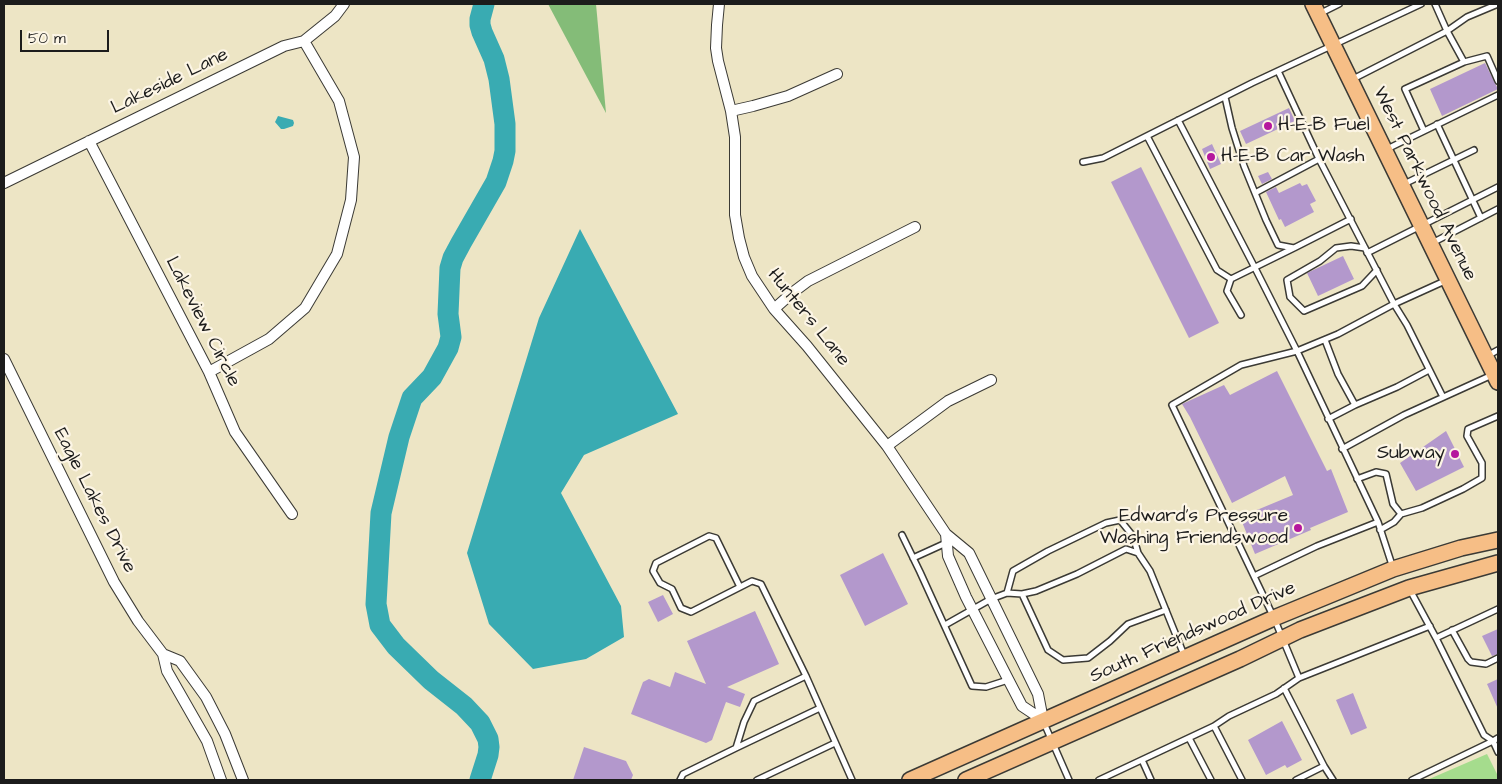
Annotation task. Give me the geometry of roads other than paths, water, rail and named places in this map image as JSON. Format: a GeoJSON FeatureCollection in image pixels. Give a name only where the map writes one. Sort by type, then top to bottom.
{"type":"FeatureCollection","features":[{"type":"Feature","properties":{"kind":"main road","name":"West Parkwood Avenue"},"geometry":{"type":"LineString","coordinates":[[1316,9],[1448,280],[1492,353],[1496,378]]}},
{"type":"Feature","properties":{"kind":"main road","name":"South Friendswood Drive"},"geometry":{"type":"LineString","coordinates":[[910,780],[1274,618],[1393,569],[1461,548],[1498,540]]}},
{"type":"Feature","properties":{"kind":"main road"},"geometry":{"type":"LineString","coordinates":[[966,780],[1300,630],[1409,588],[1498,563]]}},
{"type":"Feature","properties":{"kind":"street","name":"Lakeside Lane"},"geometry":{"type":"LineString","coordinates":[[4,183],[284,46],[304,41],[335,16],[344,4]]}},
{"type":"Feature","properties":{"kind":"street","name":"Hunters Lane"},"geometry":{"type":"LineString","coordinates":[[720,4],[716,48],[731,111],[735,138],[735,214],[738,238],[752,276],[774,309],[808,346],[887,446],[946,538],[969,553],[1038,694],[1042,720]]}},
{"type":"Feature","properties":{"kind":"street"},"geometry":{"type":"LineString","coordinates":[[209,372],[269,339],[305,308],[337,254],[351,200],[354,157],[339,101],[304,41]]}},
{"type":"Feature","properties":{"kind":"street"},"geometry":{"type":"LineString","coordinates":[[731,111],[788,96],[837,74]]}},
{"type":"Feature","properties":{"kind":"street","name":"Lakeview Circle"},"geometry":{"type":"LineString","coordinates":[[88,141],[209,372],[235,432],[292,514]]}},
{"type":"Feature","properties":{"kind":"street"},"geometry":{"type":"LineString","coordinates":[[774,309],[808,281],[915,228]]}},
{"type":"Feature","properties":{"kind":"street","name":"Eagle Lakes Drive"},"geometry":{"type":"LineString","coordinates":[[4,359],[114,582],[138,621],[162,654],[166,672],[207,741],[221,780]]}},
{"type":"Feature","properties":{"kind":"street"},"geometry":{"type":"LineString","coordinates":[[887,446],[948,402],[991,380]]}},
{"type":"Feature","properties":{"kind":"street","name":"Hunters Lane"},"geometry":{"type":"LineString","coordinates":[[946,538],[948,556],[966,597],[1008,680],[1022,706],[1042,720]]}},
{"type":"Feature","properties":{"kind":"street","name":"Eagle Lakes Drive"},"geometry":{"type":"LineString","coordinates":[[162,654],[180,661],[206,697],[225,734],[242,780]]}},
{"type":"Feature","properties":{"kind":"lane"},"geometry":{"type":"LineString","coordinates":[[1316,9],[1339,4]]}},
{"type":"Feature","properties":{"kind":"lane"},"geometry":{"type":"LineString","coordinates":[[1083,162],[1103,158],[1278,71],[1421,4]]}},
{"type":"Feature","properties":{"kind":"lane"},"geometry":{"type":"LineString","coordinates":[[1435,4],[1464,62]]}},
{"type":"Feature","properties":{"kind":"lane"},"geometry":{"type":"LineString","coordinates":[[1351,80],[1447,30],[1467,17],[1491,5],[1498,4]]}},
{"type":"Feature","properties":{"kind":"lane"},"geometry":{"type":"LineString","coordinates":[[1424,131],[1405,89],[1464,62],[1487,56],[1498,81]]}},
{"type":"Feature","properties":{"kind":"lane"},"geometry":{"type":"LineString","coordinates":[[1278,71],[1318,160],[1407,325],[1442,397]]}},
{"type":"Feature","properties":{"kind":"lane"},"geometry":{"type":"LineString","coordinates":[[1385,150],[1498,94]]}},
{"type":"Feature","properties":{"kind":"lane"},"geometry":{"type":"LineString","coordinates":[[1225,97],[1244,166],[1266,220],[1278,245],[1294,248]]}},
{"type":"Feature","properties":{"kind":"lane"},"geometry":{"type":"LineString","coordinates":[[1178,120],[1297,351],[1378,522],[1393,569]]}},
{"type":"Feature","properties":{"kind":"lane"},"geometry":{"type":"LineString","coordinates":[[1438,124],[1481,218]]}},
{"type":"Feature","properties":{"kind":"lane"},"geometry":{"type":"LineString","coordinates":[[1147,136],[1217,270],[1231,279]]}},
{"type":"Feature","properties":{"kind":"lane"},"geometry":{"type":"LineString","coordinates":[[1402,185],[1474,150]]}},
{"type":"Feature","properties":{"kind":"lane"},"geometry":{"type":"LineString","coordinates":[[1254,193],[1318,160]]}},
{"type":"Feature","properties":{"kind":"lane"},"geometry":{"type":"LineString","coordinates":[[1377,270],[1362,286],[1304,311],[1290,297],[1287,280],[1336,248],[1351,246],[1366,250],[1422,226],[1498,187]]}},
{"type":"Feature","properties":{"kind":"lane"},"geometry":{"type":"LineString","coordinates":[[1430,243],[1498,210]]}},
{"type":"Feature","properties":{"kind":"lane"},"geometry":{"type":"LineString","coordinates":[[1240,315],[1227,292],[1231,279],[1351,219]]}},
{"type":"Feature","properties":{"kind":"lane"},"geometry":{"type":"LineString","coordinates":[[1299,678],[1274,618],[1172,405],[1241,365],[1297,351],[1324,340],[1394,304],[1448,280]]}},
{"type":"Feature","properties":{"kind":"lane"},"geometry":{"type":"LineString","coordinates":[[1324,340],[1338,374],[1355,405]]}},
{"type":"Feature","properties":{"kind":"lane"},"geometry":{"type":"LineString","coordinates":[[1328,419],[1429,370]]}},
{"type":"Feature","properties":{"kind":"lane"},"geometry":{"type":"LineString","coordinates":[[1342,448],[1442,397],[1496,378]]}},
{"type":"Feature","properties":{"kind":"lane"},"geometry":{"type":"LineString","coordinates":[[1380,530],[1394,522],[1401,514],[1422,508],[1482,478],[1482,463],[1467,436],[1468,429],[1498,416]]}},
{"type":"Feature","properties":{"kind":"lane"},"geometry":{"type":"LineString","coordinates":[[1357,479],[1376,472],[1386,474],[1393,504],[1401,514]]}},
{"type":"Feature","properties":{"kind":"lane"},"geometry":{"type":"LineString","coordinates":[[1007,593],[1013,571],[1048,551],[1106,523],[1120,520],[1134,536],[1138,553],[1150,571],[1185,658]]}},
{"type":"Feature","properties":{"kind":"lane"},"geometry":{"type":"LineString","coordinates":[[1254,576],[1317,546],[1378,522]]}},
{"type":"Feature","properties":{"kind":"lane"},"geometry":{"type":"LineString","coordinates":[[902,535],[972,686],[986,688],[1008,680]]}},
{"type":"Feature","properties":{"kind":"lane"},"geometry":{"type":"LineString","coordinates":[[740,587],[716,538],[709,536],[656,563],[653,571],[660,583],[672,589],[681,608],[691,612],[752,581],[762,584],[806,676],[852,780]]}},
{"type":"Feature","properties":{"kind":"lane"},"geometry":{"type":"LineString","coordinates":[[913,558],[946,538]]}},
{"type":"Feature","properties":{"kind":"lane"},"geometry":{"type":"LineString","coordinates":[[945,625],[992,599],[1007,593],[1022,594],[1036,591],[1077,574],[1126,549],[1138,553]]}},
{"type":"Feature","properties":{"kind":"lane"},"geometry":{"type":"LineString","coordinates":[[1409,588],[1484,735],[1496,740]]}},
{"type":"Feature","properties":{"kind":"lane"},"geometry":{"type":"LineString","coordinates":[[1022,594],[1048,650],[1063,660],[1088,658],[1128,624],[1166,610]]}},
{"type":"Feature","properties":{"kind":"lane"},"geometry":{"type":"LineString","coordinates":[[1436,638],[1498,609]]}},
{"type":"Feature","properties":{"kind":"lane"},"geometry":{"type":"LineString","coordinates":[[1099,780],[1108,779],[1142,760],[1214,726],[1229,716],[1276,694],[1299,678],[1430,626]]}},
{"type":"Feature","properties":{"kind":"lane"},"geometry":{"type":"LineString","coordinates":[[1452,630],[1471,662],[1486,664],[1498,658]]}},
{"type":"Feature","properties":{"kind":"lane"},"geometry":{"type":"LineString","coordinates":[[736,748],[744,722],[754,700],[806,676]]}},
{"type":"Feature","properties":{"kind":"lane"},"geometry":{"type":"LineString","coordinates":[[1284,688],[1333,780]]}},
{"type":"Feature","properties":{"kind":"lane"},"geometry":{"type":"LineString","coordinates":[[680,780],[683,774],[820,708]]}},
{"type":"Feature","properties":{"kind":"lane"},"geometry":{"type":"LineString","coordinates":[[1042,720],[1069,780]]}},
{"type":"Feature","properties":{"kind":"lane"},"geometry":{"type":"LineString","coordinates":[[1214,726],[1242,780]]}},
{"type":"Feature","properties":{"kind":"lane"},"geometry":{"type":"LineString","coordinates":[[1189,738],[1211,780]]}},
{"type":"Feature","properties":{"kind":"lane"},"geometry":{"type":"LineString","coordinates":[[1496,740],[1498,752]]}},
{"type":"Feature","properties":{"kind":"lane"},"geometry":{"type":"LineString","coordinates":[[1412,780],[1496,740]]}},
{"type":"Feature","properties":{"kind":"lane"},"geometry":{"type":"LineString","coordinates":[[757,780],[835,743]]}},
{"type":"Feature","properties":{"kind":"lane"},"geometry":{"type":"LineString","coordinates":[[1142,760],[1151,780]]}},
{"type":"Feature","properties":{"kind":"lane"},"geometry":{"type":"LineString","coordinates":[[1296,780],[1324,766]]}},
{"type":"Feature","properties":{"kind":"water"},"geometry":{"type":"Polygon","coordinates":[[[278,116],[293,120],[293,126],[281,129],[275,122],[278,116]]]}},
{"type":"Feature","properties":{"kind":"water"},"geometry":{"type":"Polygon","coordinates":[[[580,229],[678,414],[584,455],[561,493],[621,606],[624,637],[586,659],[533,669],[489,624],[467,553],[539,318],[580,229]]]}},
{"type":"Feature","properties":{"kind":"waterway"},"geometry":{"type":"LineString","coordinates":[[480,780],[489,747],[488,739],[480,723],[464,706],[431,680],[396,646],[380,625],[376,604],[381,513],[399,437],[412,398],[432,377],[448,348],[451,337],[448,314],[450,268],[461,243],[496,182],[505,151],[505,124],[499,79],[494,59],[480,25],[484,4]]}},
{"type":"Feature","properties":{"kind":"place","name":"H-E-B Fuel"},"geometry":{"type":"Point","coordinates":[1268,126]}},
{"type":"Feature","properties":{"kind":"place","name":"H-E-B Car Wash"},"geometry":{"type":"Point","coordinates":[1211,157]}},
{"type":"Feature","properties":{"kind":"place","name":"Subway"},"geometry":{"type":"Point","coordinates":[1455,454]}},
{"type":"Feature","properties":{"kind":"place","name":"Edward’s Pressure Washing Friendswood"},"geometry":{"type":"Point","coordinates":[1298,528]}}]}
